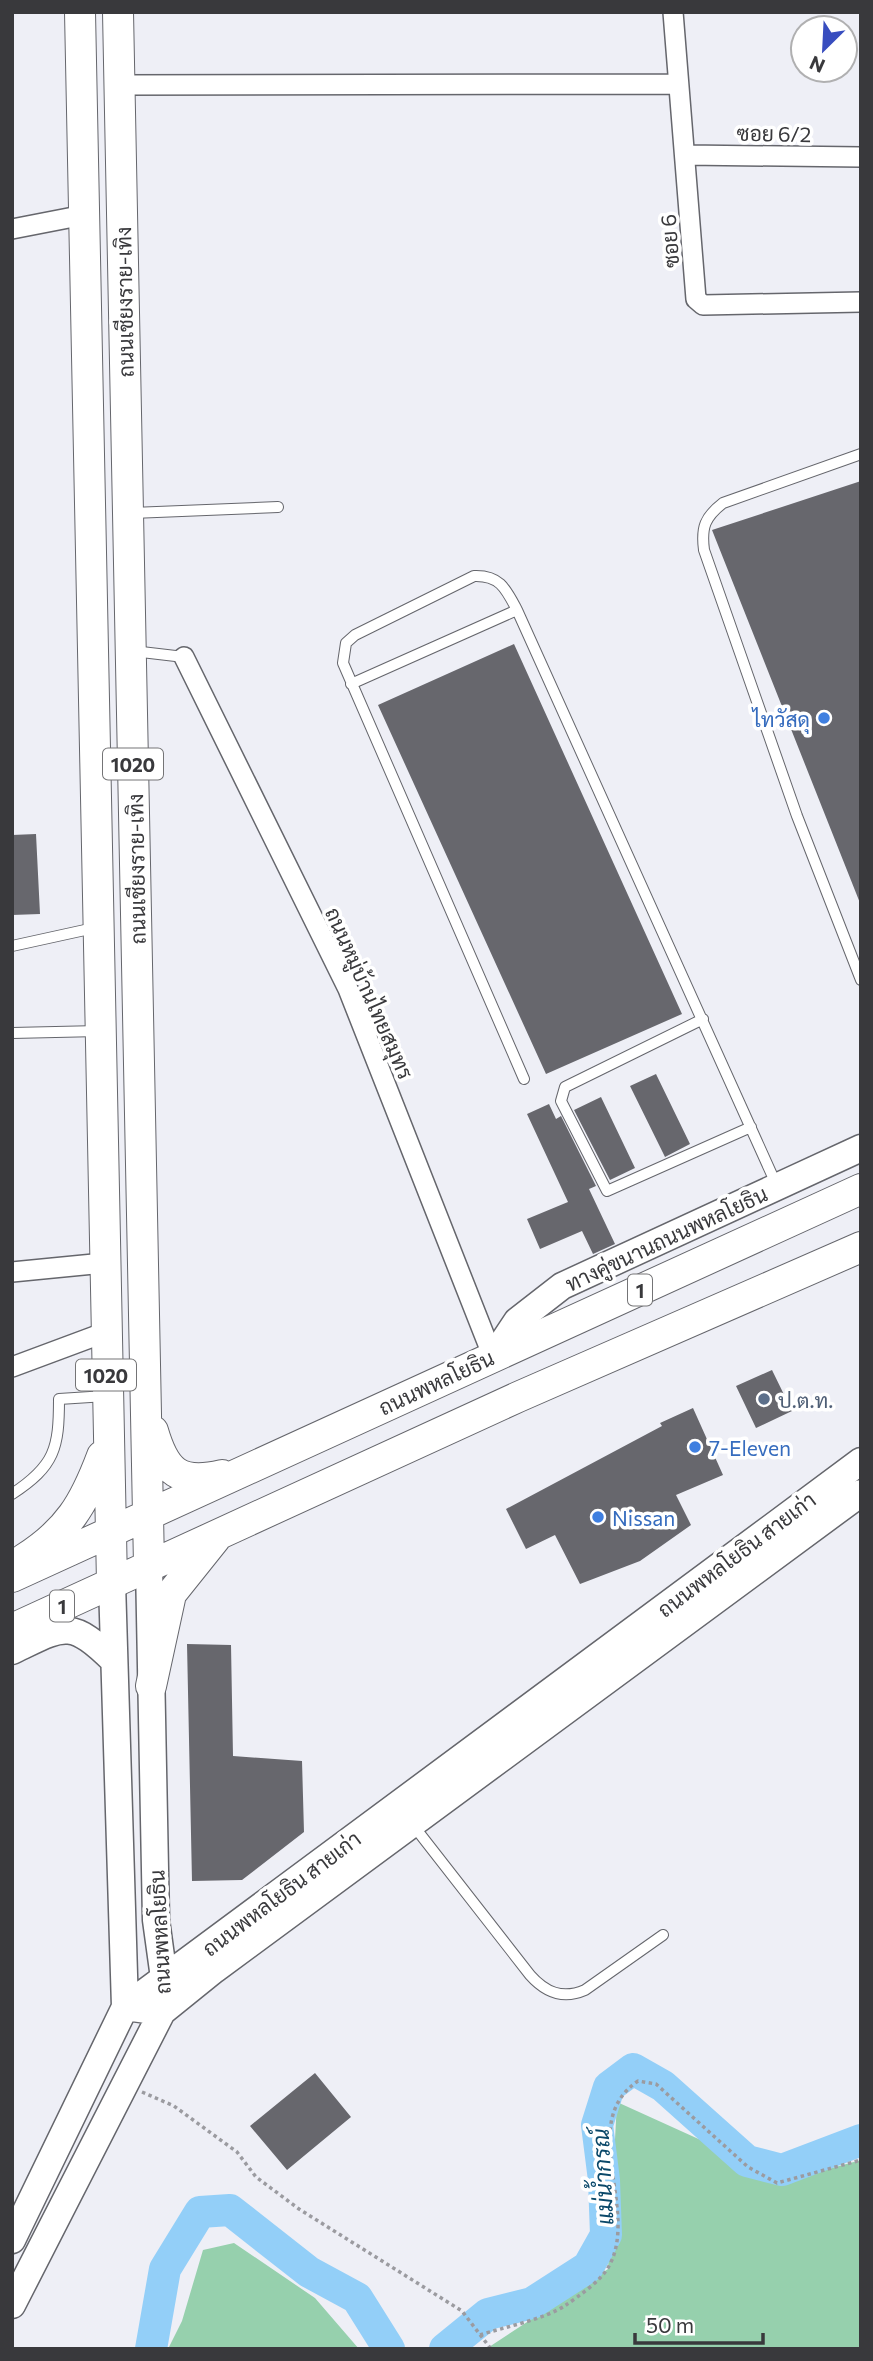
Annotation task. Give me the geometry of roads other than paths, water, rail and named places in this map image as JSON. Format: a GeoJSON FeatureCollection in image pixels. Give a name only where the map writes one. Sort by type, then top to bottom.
{"type":"FeatureCollection","features":[{"type":"Feature","properties":{"kind":"main road","name":"1020"},"geometry":{"type":"LineString","coordinates":[[80,12],[112,1583]]}},
{"type":"Feature","properties":{"kind":"main road","name":"ถนนเชียงราย-เทิง"},"geometry":{"type":"LineString","coordinates":[[117,12],[149,1517]]}},
{"type":"Feature","properties":{"kind":"main road","name":"ทางคู่ขนานถนนพหลโยธิน"},"geometry":{"type":"LineString","coordinates":[[493,1356],[517,1321],[562,1286],[861,1148]]}},
{"type":"Feature","properties":{"kind":"main road","name":"ถนนพหลโยธิน"},"geometry":{"type":"LineString","coordinates":[[12,1577],[149,1517],[240,1472],[861,1189]]}},
{"type":"Feature","properties":{"kind":"main road","name":"1"},"geometry":{"type":"LineString","coordinates":[[12,1629],[518,1397],[861,1247]]}},
{"type":"Feature","properties":{"kind":"main road"},"geometry":{"type":"LineString","coordinates":[[147,1410],[157,1445],[167,1465],[178,1476],[196,1480],[240,1472]]}},
{"type":"Feature","properties":{"kind":"main road"},"geometry":{"type":"LineString","coordinates":[[12,1567],[65,1528],[87,1496],[109,1437]]}},
{"type":"Feature","properties":{"kind":"main road","name":"ถนนพหลโยธิน สายเก่า"},"geometry":{"type":"LineString","coordinates":[[125,2007],[861,1461]]}},
{"type":"Feature","properties":{"kind":"main road","name":"ถนนพหลโยธิน สายเก่า"},"geometry":{"type":"LineString","coordinates":[[162,2012],[861,1493]]}},
{"type":"Feature","properties":{"kind":"main road","name":"1020"},"geometry":{"type":"LineString","coordinates":[[149,1517],[149,1566]]}},
{"type":"Feature","properties":{"kind":"main road"},"geometry":{"type":"LineString","coordinates":[[151,1686],[171,1594],[220,1533]]}},
{"type":"Feature","properties":{"kind":"main road","name":"ถนนพหลโยธิน"},"geometry":{"type":"LineString","coordinates":[[12,2305],[162,2012],[164,1978],[156,1920],[149,1566]]}},
{"type":"Feature","properties":{"kind":"main road","name":"ถนนพหลโยธิน"},"geometry":{"type":"LineString","coordinates":[[12,2240],[125,2007],[112,1583]]}},
{"type":"Feature","properties":{"kind":"main road","name":"1"},"geometry":{"type":"LineString","coordinates":[[12,1650],[56,1630],[87,1635],[114,1661]]}},
{"type":"Feature","properties":{"kind":"main road"},"geometry":{"type":"LineString","coordinates":[[156,1920],[176,1952],[211,1945]]}},
{"type":"Feature","properties":{"kind":"main road"},"geometry":{"type":"LineString","coordinates":[[125,2007],[162,2012]]}},
{"type":"Feature","properties":{"kind":"street","name":"ซอย 6"},"geometry":{"type":"LineString","coordinates":[[673,12],[696,299],[699,303],[861,302]]}},
{"type":"Feature","properties":{"kind":"street"},"geometry":{"type":"LineString","coordinates":[[119,85],[677,83]]}},
{"type":"Feature","properties":{"kind":"street","name":"ซอย 6/2"},"geometry":{"type":"LineString","coordinates":[[686,155],[861,158]]}},
{"type":"Feature","properties":{"kind":"street"},"geometry":{"type":"LineString","coordinates":[[12,229],[84,215]]}},
{"type":"Feature","properties":{"kind":"street","name":"ถนนหมู่บ้านไทยสมุทร"},"geometry":{"type":"LineString","coordinates":[[184,657],[348,989],[493,1356]]}},
{"type":"Feature","properties":{"kind":"street"},"geometry":{"type":"LineString","coordinates":[[12,1272],[104,1263]]}},
{"type":"Feature","properties":{"kind":"street"},"geometry":{"type":"LineString","coordinates":[[12,1367],[106,1332]]}},
{"type":"Feature","properties":{"kind":"lane"},"geometry":{"type":"LineString","coordinates":[[861,454],[723,503],[707,516],[702,532],[704,550],[797,816],[861,980]]}},
{"type":"Feature","properties":{"kind":"lane"},"geometry":{"type":"LineString","coordinates":[[128,513],[278,507]]}},
{"type":"Feature","properties":{"kind":"lane"},"geometry":{"type":"LineString","coordinates":[[524,1079],[351,684],[342,653],[346,643],[355,635],[474,576],[495,579],[503,585],[517,610],[777,1186]]}},
{"type":"Feature","properties":{"kind":"lane"},"geometry":{"type":"LineString","coordinates":[[351,684],[517,610]]}},
{"type":"Feature","properties":{"kind":"lane"},"geometry":{"type":"LineString","coordinates":[[131,651],[184,657]]}},
{"type":"Feature","properties":{"kind":"lane"},"geometry":{"type":"LineString","coordinates":[[12,947],[98,927]]}},
{"type":"Feature","properties":{"kind":"lane"},"geometry":{"type":"LineString","coordinates":[[703,1019],[565,1087],[561,1101],[603,1188],[611,1191],[751,1126]]}},
{"type":"Feature","properties":{"kind":"lane"},"geometry":{"type":"LineString","coordinates":[[12,1033],[100,1031]]}},
{"type":"Feature","properties":{"kind":"lane"},"geometry":{"type":"LineString","coordinates":[[12,1494],[29,1483],[50,1460],[59,1438],[59,1399],[107,1396]]}},
{"type":"Feature","properties":{"kind":"lane"},"geometry":{"type":"LineString","coordinates":[[413,1825],[530,1975],[541,1987],[553,1993],[575,1995],[663,1936]]}},
{"type":"Feature","properties":{"kind":"waterway","name":"แม่น้ำกรณ์"},"geometry":{"type":"LineString","coordinates":[[445,2349],[488,2314],[532,2303],[588,2267],[606,2235],[604,2180],[597,2125],[609,2087],[633,2069],[663,2086],[747,2161],[782,2170],[861,2140]]}},
{"type":"Feature","properties":{"kind":"waterway","name":"แม่น้ำกรณ์"},"geometry":{"type":"LineString","coordinates":[[151,2349],[165,2269],[200,2212],[230,2210],[309,2272],[357,2298],[389,2349]]}},
{"type":"Feature","properties":{"kind":"place","name":"ไทวัสดุ"},"geometry":{"type":"Point","coordinates":[824,718]}},
{"type":"Feature","properties":{"kind":"place","name":"ป.ต.ท."},"geometry":{"type":"Point","coordinates":[764,1399]}},
{"type":"Feature","properties":{"kind":"place","name":"7-Eleven"},"geometry":{"type":"Point","coordinates":[695,1447]}},
{"type":"Feature","properties":{"kind":"place","name":"Nissan"},"geometry":{"type":"Point","coordinates":[598,1517]}}]}
